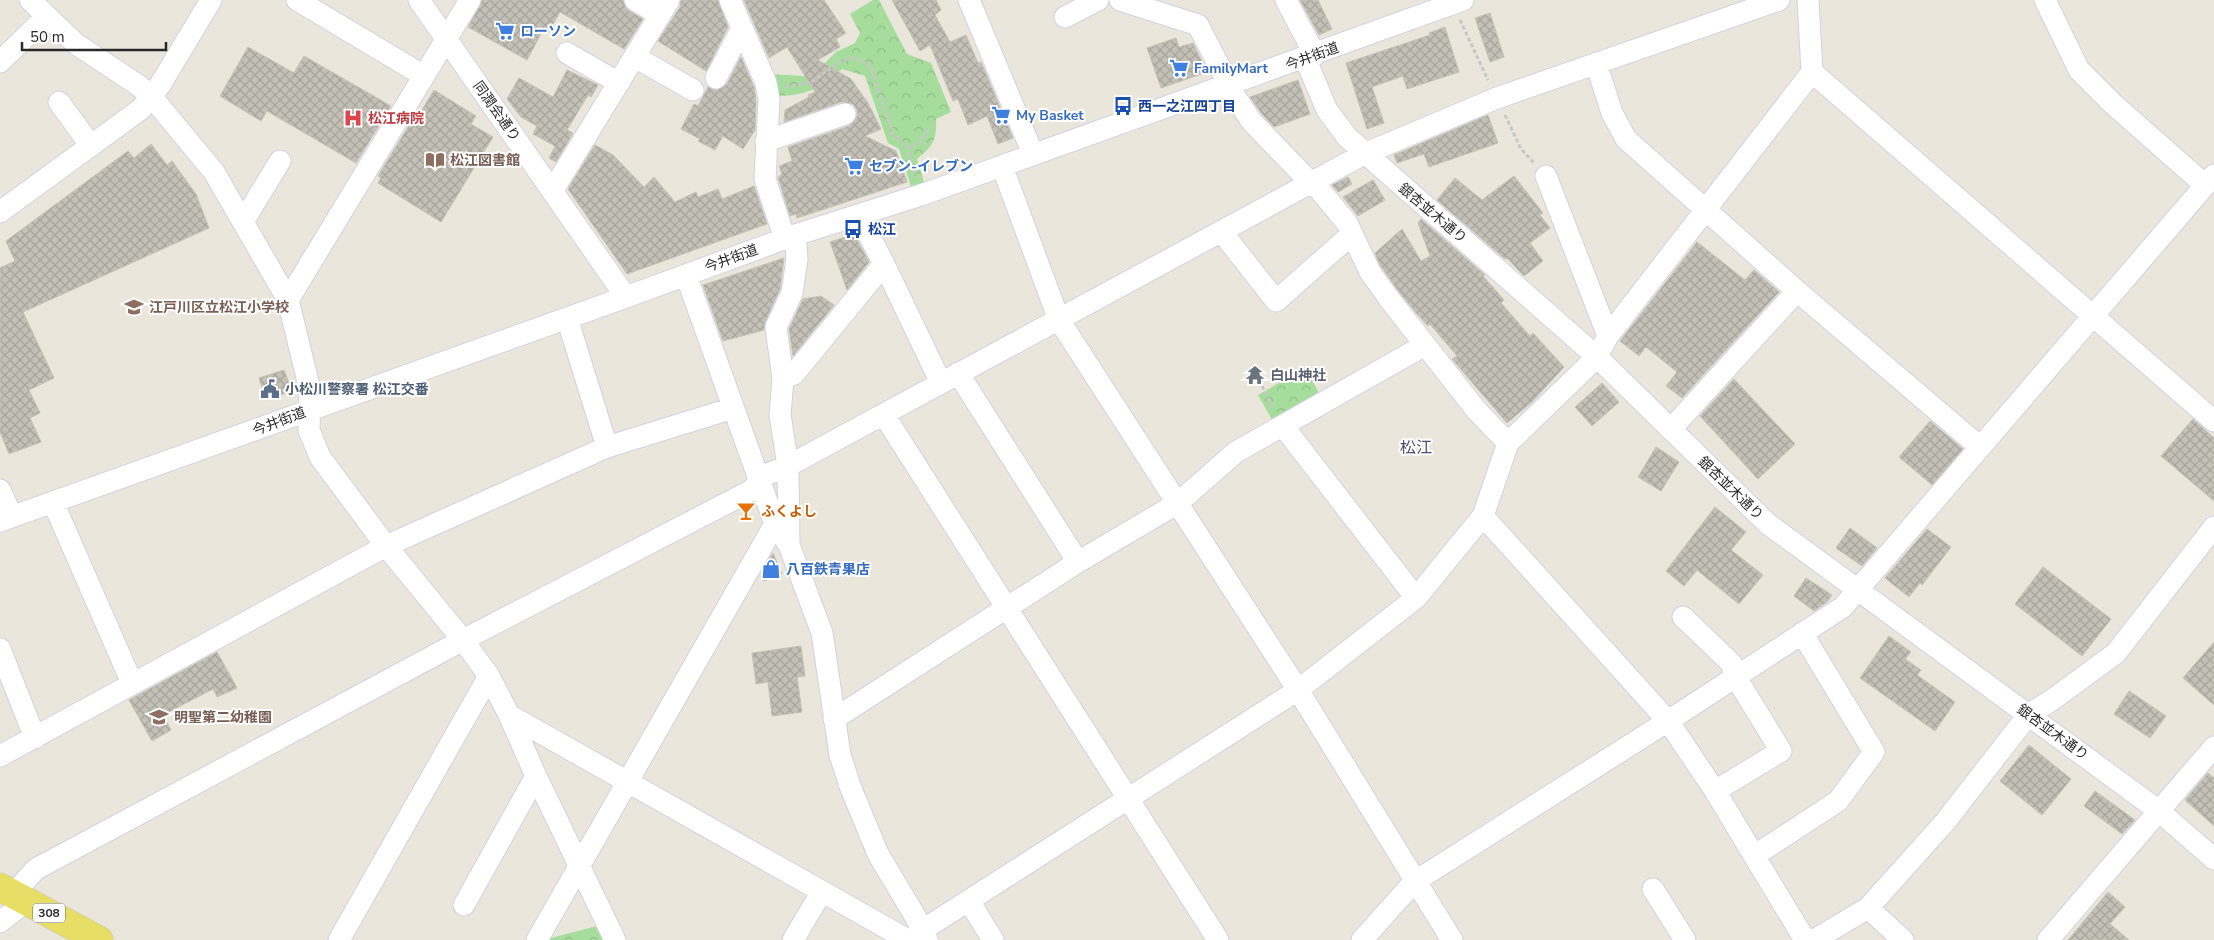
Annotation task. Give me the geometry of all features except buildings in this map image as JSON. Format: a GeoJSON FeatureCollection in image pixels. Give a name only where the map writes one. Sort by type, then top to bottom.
{"type":"FeatureCollection","features":[{"type":"Feature","properties":{"kind":"main road","name":"308"},"geometry":{"type":"LineString","coordinates":[[13,894],[95,939]]}},
{"type":"Feature","properties":{"kind":"street"},"geometry":{"type":"LineString","coordinates":[[30,0],[76,44],[138,85],[151,96],[214,172],[288,300],[310,390],[309,430],[320,457],[386,546],[463,640],[489,676],[615,940]]}},
{"type":"Feature","properties":{"kind":"street"},"geometry":{"type":"LineString","coordinates":[[0,212],[141,109],[160,85],[211,0]]}},
{"type":"Feature","properties":{"kind":"street"},"geometry":{"type":"LineString","coordinates":[[297,0],[424,76]]}},
{"type":"Feature","properties":{"kind":"street","name":"同潤会通り"},"geometry":{"type":"LineString","coordinates":[[419,0],[626,297]]}},
{"type":"Feature","properties":{"kind":"street"},"geometry":{"type":"LineString","coordinates":[[288,300],[470,0]]}},
{"type":"Feature","properties":{"kind":"street"},"geometry":{"type":"LineString","coordinates":[[553,190],[664,7],[635,0]]}},
{"type":"Feature","properties":{"kind":"street"},"geometry":{"type":"LineString","coordinates":[[730,0],[766,83],[769,100],[765,179],[782,230],[796,245],[792,293],[776,327],[783,379],[780,415],[788,466],[789,545]]}},
{"type":"Feature","properties":{"kind":"street"},"geometry":{"type":"LineString","coordinates":[[969,0],[1033,154]]}},
{"type":"Feature","properties":{"kind":"street"},"geometry":{"type":"LineString","coordinates":[[1065,17],[1098,0]]}},
{"type":"Feature","properties":{"kind":"street"},"geometry":{"type":"LineString","coordinates":[[1120,0],[1152,5],[1198,25],[1252,122],[1318,188],[1347,223],[1370,272],[1477,411],[1508,443]]}},
{"type":"Feature","properties":{"kind":"street","name":"銀杏並木通り"},"geometry":{"type":"LineString","coordinates":[[1286,0],[1310,57],[1318,91],[1334,123],[1364,154],[1597,356],[1758,515],[2159,811],[2214,859]]}},
{"type":"Feature","properties":{"kind":"street"},"geometry":{"type":"LineString","coordinates":[[0,922],[13,894],[36,869],[463,640],[752,490],[765,475],[788,466],[884,415],[1364,154],[1496,98],[1779,0]]}},
{"type":"Feature","properties":{"kind":"street"},"geometry":{"type":"LineString","coordinates":[[917,938],[969,901],[1298,690],[1416,598],[1483,516],[1508,443],[1597,356],[1608,336],[1812,72],[1808,0]]}},
{"type":"Feature","properties":{"kind":"street"},"geometry":{"type":"LineString","coordinates":[[1362,940],[1414,882],[1668,721],[1843,607],[2210,180],[2113,104],[2079,70],[2045,0]]}},
{"type":"Feature","properties":{"kind":"street","name":"今井街道"},"geometry":{"type":"LineString","coordinates":[[6,519],[789,237],[859,216],[1310,57],[1456,1]]}},
{"type":"Feature","properties":{"kind":"street"},"geometry":{"type":"LineString","coordinates":[[0,62],[46,17]]}},
{"type":"Feature","properties":{"kind":"street"},"geometry":{"type":"LineString","coordinates":[[716,78],[742,28]]}},
{"type":"Feature","properties":{"kind":"street"},"geometry":{"type":"LineString","coordinates":[[566,53],[619,82]]}},
{"type":"Feature","properties":{"kind":"street"},"geometry":{"type":"LineString","coordinates":[[635,57],[692,90]]}},
{"type":"Feature","properties":{"kind":"street"},"geometry":{"type":"LineString","coordinates":[[1596,63],[1612,113],[1626,139],[1797,291],[1980,447]]}},
{"type":"Feature","properties":{"kind":"street"},"geometry":{"type":"LineString","coordinates":[[1812,72],[2214,421]]}},
{"type":"Feature","properties":{"kind":"street"},"geometry":{"type":"LineString","coordinates":[[59,102],[91,146]]}},
{"type":"Feature","properties":{"kind":"street"},"geometry":{"type":"LineString","coordinates":[[766,141],[845,114]]}},
{"type":"Feature","properties":{"kind":"street"},"geometry":{"type":"LineString","coordinates":[[243,222],[280,160]]}},
{"type":"Feature","properties":{"kind":"street"},"geometry":{"type":"LineString","coordinates":[[1002,166],[1059,320],[1298,690],[1414,882],[1452,940]]}},
{"type":"Feature","properties":{"kind":"street"},"geometry":{"type":"LineString","coordinates":[[1546,176],[1608,336]]}},
{"type":"Feature","properties":{"kind":"street"},"geometry":{"type":"LineString","coordinates":[[859,216],[884,264],[950,378],[1078,562]]}},
{"type":"Feature","properties":{"kind":"street"},"geometry":{"type":"LineString","coordinates":[[1221,231],[1276,302],[1352,234]]}},
{"type":"Feature","properties":{"kind":"street"},"geometry":{"type":"LineString","coordinates":[[783,379],[794,374],[884,264]]}},
{"type":"Feature","properties":{"kind":"street"},"geometry":{"type":"LineString","coordinates":[[686,275],[775,524],[789,545],[822,633],[840,755],[850,786],[878,854],[915,916],[917,938]]}},
{"type":"Feature","properties":{"kind":"street"},"geometry":{"type":"LineString","coordinates":[[1671,429],[1797,291]]}},
{"type":"Feature","properties":{"kind":"street"},"geometry":{"type":"LineString","coordinates":[[567,318],[607,447]]}},
{"type":"Feature","properties":{"kind":"street"},"geometry":{"type":"LineString","coordinates":[[834,719],[1078,562],[1178,503],[1236,452],[1425,345]]}},
{"type":"Feature","properties":{"kind":"street"},"geometry":{"type":"LineString","coordinates":[[0,756],[386,546],[607,447],[733,408]]}},
{"type":"Feature","properties":{"kind":"street"},"geometry":{"type":"LineString","coordinates":[[884,415],[1218,940]]}},
{"type":"Feature","properties":{"kind":"street"},"geometry":{"type":"LineString","coordinates":[[1283,426],[1416,598]]}},
{"type":"Feature","properties":{"kind":"street"},"geometry":{"type":"LineString","coordinates":[[0,490],[6,519]]}},
{"type":"Feature","properties":{"kind":"street"},"geometry":{"type":"LineString","coordinates":[[53,502],[132,683]]}},
{"type":"Feature","properties":{"kind":"street"},"geometry":{"type":"LineString","coordinates":[[1483,516],[1668,721],[1715,791],[1805,940]]}},
{"type":"Feature","properties":{"kind":"street"},"geometry":{"type":"LineString","coordinates":[[536,940],[775,524]]}},
{"type":"Feature","properties":{"kind":"street"},"geometry":{"type":"LineString","coordinates":[[1814,940],[1868,908],[1946,822],[2030,714],[2116,653],[2214,528]]}},
{"type":"Feature","properties":{"kind":"street"},"geometry":{"type":"LineString","coordinates":[[1683,617],[1731,663],[1735,676],[1781,751],[1715,791]]}},
{"type":"Feature","properties":{"kind":"street"},"geometry":{"type":"LineString","coordinates":[[1754,856],[1838,801],[1874,752],[1802,633]]}},
{"type":"Feature","properties":{"kind":"street"},"geometry":{"type":"LineString","coordinates":[[0,649],[35,738]]}},
{"type":"Feature","properties":{"kind":"street"},"geometry":{"type":"LineString","coordinates":[[339,940],[489,676]]}},
{"type":"Feature","properties":{"kind":"street"},"geometry":{"type":"LineString","coordinates":[[509,715],[821,892],[917,938]]}},
{"type":"Feature","properties":{"kind":"street"},"geometry":{"type":"LineString","coordinates":[[2048,940],[2214,747]]}},
{"type":"Feature","properties":{"kind":"street"},"geometry":{"type":"LineString","coordinates":[[464,905],[536,776]]}},
{"type":"Feature","properties":{"kind":"street"},"geometry":{"type":"LineString","coordinates":[[1653,889],[1685,940]]}},
{"type":"Feature","properties":{"kind":"street"},"geometry":{"type":"LineString","coordinates":[[793,940],[821,892]]}},
{"type":"Feature","properties":{"kind":"street"},"geometry":{"type":"LineString","coordinates":[[969,901],[993,940]]}},
{"type":"Feature","properties":{"kind":"street"},"geometry":{"type":"LineString","coordinates":[[1868,908],[1903,940]]}},
{"type":"Feature","properties":{"kind":"path"},"geometry":{"type":"LineString","coordinates":[[907,148],[923,140],[930,126]]}},
{"type":"Feature","properties":{"kind":"path"},"geometry":{"type":"LineString","coordinates":[[1262,386],[1283,426]]}},
{"type":"Feature","properties":{"kind":"green space"},"geometry":{"type":"Polygon","coordinates":[[[873,0],[879,0],[907,54],[931,63],[951,112],[936,119],[936,132],[933,142],[917,159],[926,189],[913,193],[899,149],[888,143],[865,76],[842,69],[826,82],[810,91],[793,95],[772,96],[768,74],[804,76],[824,64],[836,52],[855,43],[860,33],[850,14],[873,0]]]}},
{"type":"Feature","properties":{"kind":"green space"},"geometry":{"type":"Polygon","coordinates":[[[1305,368],[1322,398],[1275,425],[1258,395],[1305,368]]]}},
{"type":"Feature","properties":{"kind":"green space"},"geometry":{"type":"Polygon","coordinates":[[[601,925],[608,940],[547,940],[547,939],[601,925]]]}},
{"type":"Feature","properties":{"kind":"place","name":"ローソン"},"geometry":{"type":"Point","coordinates":[505,31]}},
{"type":"Feature","properties":{"kind":"place","name":"FamilyMart"},"geometry":{"type":"Point","coordinates":[1179,68]}},
{"type":"Feature","properties":{"kind":"place","name":"西一之江四丁目"},"geometry":{"type":"Point","coordinates":[1123,106]}},
{"type":"Feature","properties":{"kind":"place","name":"My Basket"},"geometry":{"type":"Point","coordinates":[1001,115]}},
{"type":"Feature","properties":{"kind":"place","name":"松江病院"},"geometry":{"type":"Point","coordinates":[353,118]}},
{"type":"Feature","properties":{"kind":"place","name":"松江図書館"},"geometry":{"type":"Point","coordinates":[435,160]}},
{"type":"Feature","properties":{"kind":"place","name":"セブン-イレブン"},"geometry":{"type":"Point","coordinates":[854,166]}},
{"type":"Feature","properties":{"kind":"place","name":"松江"},"geometry":{"type":"Point","coordinates":[853,229]}},
{"type":"Feature","properties":{"kind":"place","name":"江戸川区立松江小学校"},"geometry":{"type":"Point","coordinates":[134,307]}},
{"type":"Feature","properties":{"kind":"place","name":"白山神社"},"geometry":{"type":"Point","coordinates":[1255,375]}},
{"type":"Feature","properties":{"kind":"place","name":"小松川警察署 松江交番"},"geometry":{"type":"Point","coordinates":[270,389]}},
{"type":"Feature","properties":{"kind":"place","name":"ふくよし"},"geometry":{"type":"Point","coordinates":[746,511]}},
{"type":"Feature","properties":{"kind":"place","name":"八百鉄青果店"},"geometry":{"type":"Point","coordinates":[771,569]}},
{"type":"Feature","properties":{"kind":"place","name":"明聖第二幼稚園"},"geometry":{"type":"Point","coordinates":[159,717]}},
{"type":"Feature","properties":{"kind":"district","name":"松江"},"geometry":{"type":"Point","coordinates":[1416,447]}}]}
